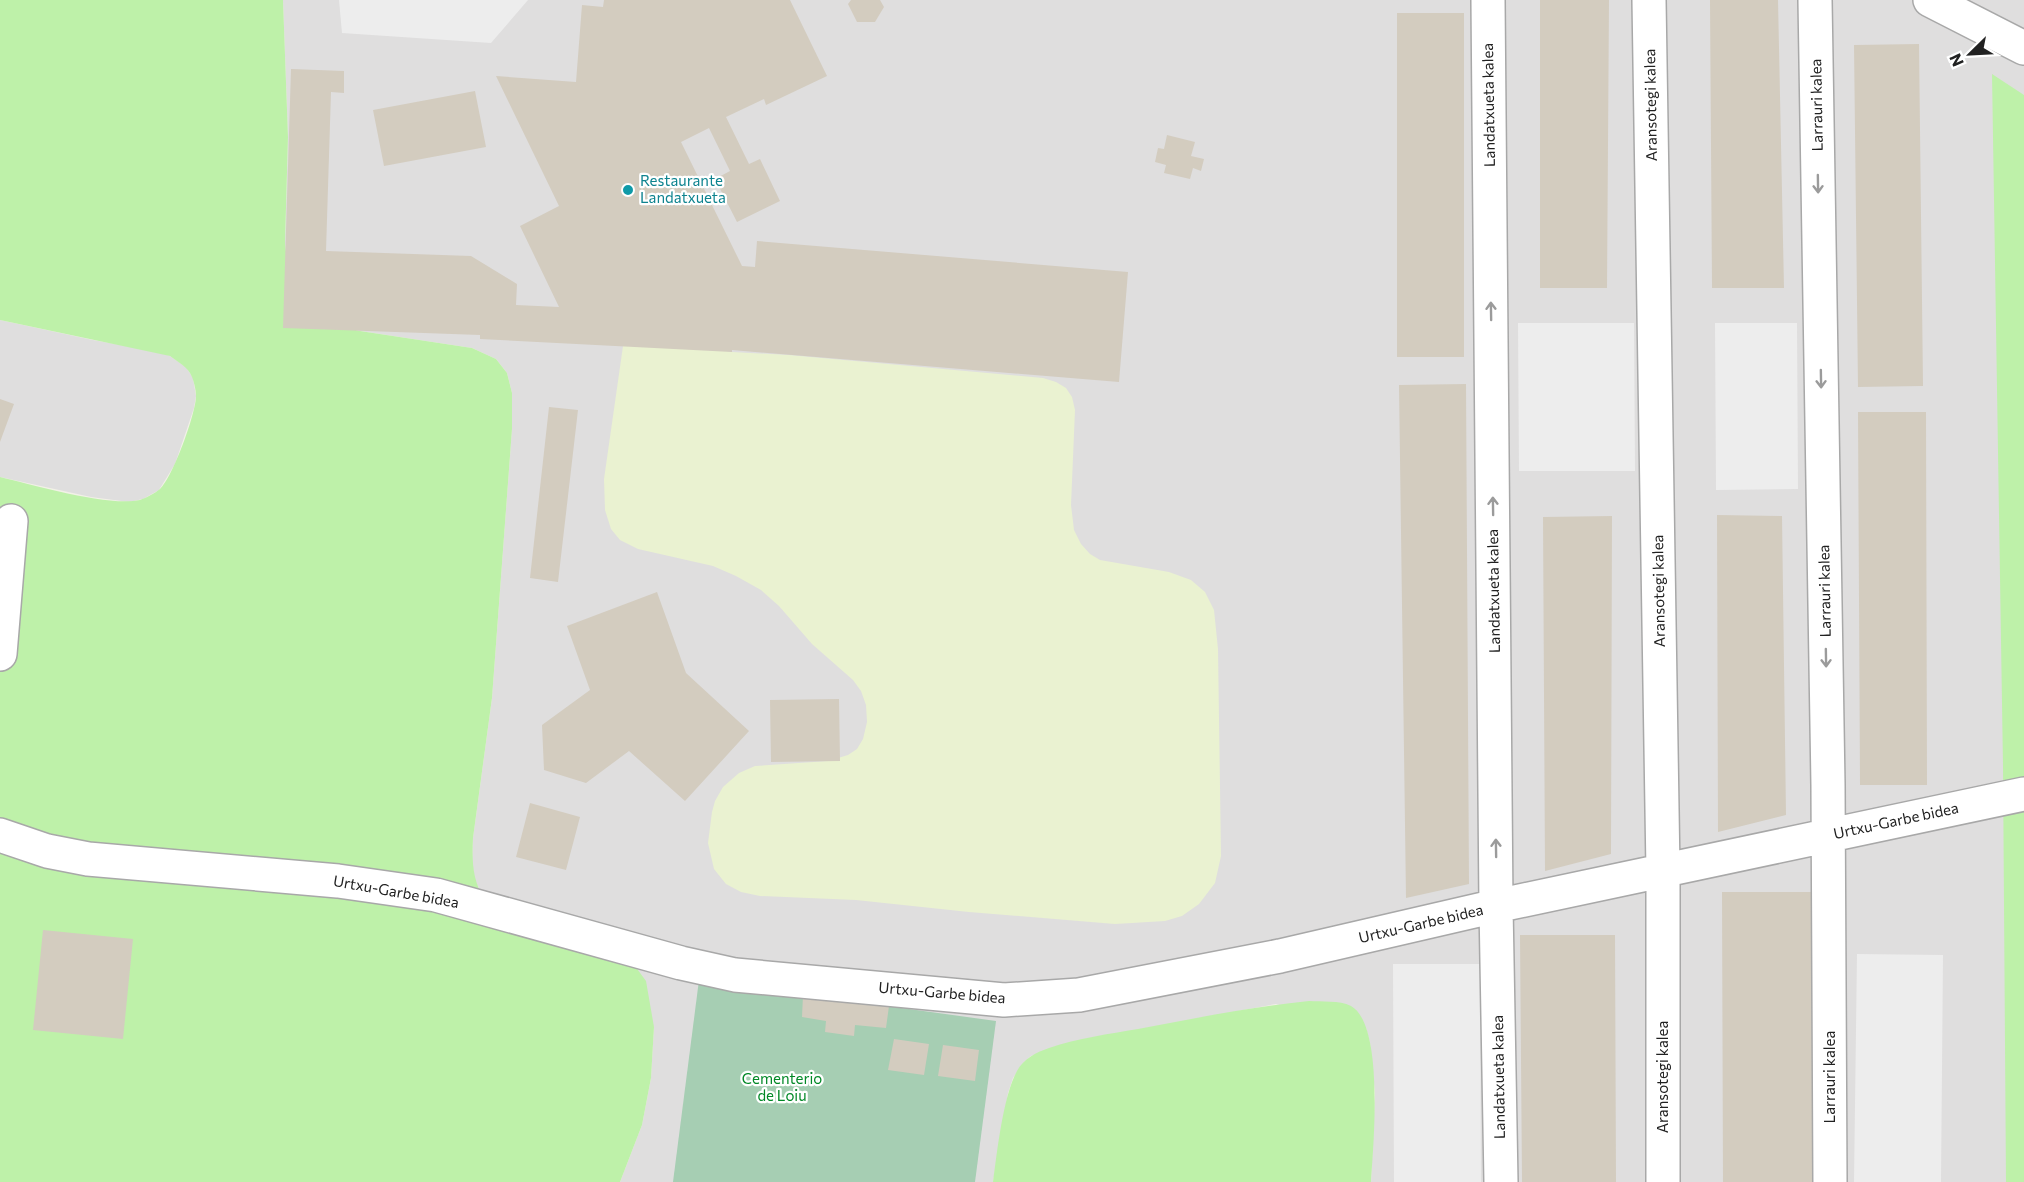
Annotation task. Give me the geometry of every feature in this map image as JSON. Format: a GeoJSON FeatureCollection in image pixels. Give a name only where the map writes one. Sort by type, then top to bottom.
{"type":"FeatureCollection","features":[{"type":"Feature","properties":{"kind":"street","name":"Landatxueta kalea"},"geometry":{"type":"LineString","coordinates":[[1488,0],[1496,906],[1501,1182]]}},
{"type":"Feature","properties":{"kind":"street","name":"Aransotegi kalea"},"geometry":{"type":"LineString","coordinates":[[1649,0],[1663,871],[1663,1182]]}},
{"type":"Feature","properties":{"kind":"street","name":"Larrauri kalea"},"geometry":{"type":"LineString","coordinates":[[1815,0],[1828,835],[1830,1182]]}},
{"type":"Feature","properties":{"kind":"street"},"geometry":{"type":"LineString","coordinates":[[1930,0],[2024,48]]}},
{"type":"Feature","properties":{"kind":"street"},"geometry":{"type":"LineString","coordinates":[[0,654],[10,521]]}},
{"type":"Feature","properties":{"kind":"street","name":"Urtxu-Garbe bidea"},"geometry":{"type":"LineString","coordinates":[[0,835],[47,851],[88,860],[338,881],[436,895],[681,963],[735,975],[1004,1000],[1090,993],[1280,956],[1496,906],[2024,794]]}},
{"type":"Feature","properties":{"kind":"shaded area"},"geometry":{"type":"Polygon","coordinates":[[[283,0],[2024,0],[2024,1182],[1371,1182],[1375,1093],[1370,1043],[1366,1028],[1276,1004],[1072,1042],[1031,1056],[1013,1078],[1008,1093],[993,1182],[620,1182],[642,1125],[651,1078],[654,1027],[485,900],[474,879],[473,838],[492,698],[512,429],[512,393],[507,373],[496,359],[472,348],[360,331],[322,322],[290,284],[285,243],[288,137],[283,0]]]}},
{"type":"Feature","properties":{"kind":"shaded area"},"geometry":{"type":"Polygon","coordinates":[[[339,0],[528,0],[491,43],[342,33],[339,0]]]}},
{"type":"Feature","properties":{"kind":"shaded area"},"geometry":{"type":"Polygon","coordinates":[[[0,320],[159,352],[170,356],[186,367],[193,378],[196,396],[194,408],[175,464],[159,490],[143,499],[129,502],[91,497],[0,477],[0,320]]]}},
{"type":"Feature","properties":{"kind":"shaded area"},"geometry":{"type":"Polygon","coordinates":[[[1518,323],[1634,323],[1635,471],[1519,471],[1518,323]]]}},
{"type":"Feature","properties":{"kind":"shaded area"},"geometry":{"type":"Polygon","coordinates":[[[1715,323],[1797,323],[1798,489],[1716,490],[1715,323]]]}},
{"type":"Feature","properties":{"kind":"shaded area"},"geometry":{"type":"Polygon","coordinates":[[[1857,954],[1943,955],[1941,1182],[1854,1182],[1857,954]]]}},
{"type":"Feature","properties":{"kind":"shaded area"},"geometry":{"type":"Polygon","coordinates":[[[1393,964],[1480,964],[1481,1182],[1394,1182],[1393,964]]]}},
{"type":"Feature","properties":{"kind":"green space"},"geometry":{"type":"Polygon","coordinates":[[[0,0],[283,0],[288,137],[285,243],[290,284],[322,322],[360,331],[472,348],[496,359],[507,373],[512,393],[512,429],[492,698],[473,838],[474,870],[485,900],[632,962],[646,981],[654,1027],[651,1078],[642,1125],[620,1182],[0,1182],[0,477],[91,498],[140,500],[160,489],[171,472],[188,430],[196,396],[190,373],[170,356],[0,320],[0,0]]]}},
{"type":"Feature","properties":{"kind":"green space"},"geometry":{"type":"Polygon","coordinates":[[[1992,74],[2024,95],[2024,1182],[2006,1182],[2003,766],[1992,74]]]}},
{"type":"Feature","properties":{"kind":"green space"},"geometry":{"type":"Polygon","coordinates":[[[672,338],[732,352],[1043,378],[1066,388],[1072,397],[1075,410],[1071,505],[1074,530],[1081,544],[1090,554],[1100,560],[1169,572],[1191,580],[1205,592],[1214,610],[1218,649],[1221,856],[1215,883],[1199,904],[1182,916],[1165,921],[1115,924],[856,900],[760,896],[741,892],[726,884],[714,869],[708,843],[712,812],[723,787],[739,773],[755,766],[828,761],[848,755],[857,749],[863,739],[867,722],[866,705],[861,691],[853,680],[812,644],[779,606],[761,590],[713,566],[638,549],[620,540],[611,529],[605,510],[604,479],[623,346],[672,338]]]}},
{"type":"Feature","properties":{"kind":"green space","name":"Cementerio de Loiu"},"geometry":{"type":"Polygon","coordinates":[[[699,980],[996,1021],[975,1182],[673,1182],[699,980]]]}},
{"type":"Feature","properties":{"kind":"green space"},"geometry":{"type":"Polygon","coordinates":[[[1309,1001],[1336,1002],[1351,1006],[1362,1018],[1369,1037],[1373,1061],[1375,1116],[1371,1182],[993,1182],[1001,1125],[1012,1082],[1020,1067],[1035,1054],[1094,1037],[1224,1013],[1309,1001]]]}},
{"type":"Feature","properties":{"kind":"building","name":"Restaurante Landatxueta"},"geometry":{"type":"Polygon","coordinates":[[[604,0],[790,0],[827,76],[766,105],[764,99],[726,117],[749,164],[760,159],[780,201],[737,222],[715,179],[730,171],[709,128],[681,142],[742,266],[755,267],[757,241],[1128,272],[1119,382],[732,350],[732,352],[480,339],[480,335],[283,328],[291,69],[344,71],[344,93],[331,92],[326,251],[471,256],[517,284],[516,305],[559,307],[520,226],[559,206],[496,76],[576,82],[582,5],[603,7],[604,0]]]}},
{"type":"Feature","properties":{"kind":"building"},"geometry":{"type":"Polygon","coordinates":[[[851,0],[880,0],[884,7],[875,22],[857,22],[848,4],[851,0]]]}},
{"type":"Feature","properties":{"kind":"building"},"geometry":{"type":"Polygon","coordinates":[[[1540,0],[1609,0],[1607,288],[1540,288],[1540,0]]]}},
{"type":"Feature","properties":{"kind":"building"},"geometry":{"type":"Polygon","coordinates":[[[1710,0],[1778,0],[1784,288],[1712,288],[1710,0]]]}},
{"type":"Feature","properties":{"kind":"building"},"geometry":{"type":"Polygon","coordinates":[[[1397,13],[1464,13],[1464,357],[1397,357],[1397,13]]]}},
{"type":"Feature","properties":{"kind":"building"},"geometry":{"type":"Polygon","coordinates":[[[1919,44],[1923,386],[1858,387],[1854,45],[1919,44]]]}},
{"type":"Feature","properties":{"kind":"building"},"geometry":{"type":"Polygon","coordinates":[[[475,91],[486,147],[384,166],[373,110],[475,91]]]}},
{"type":"Feature","properties":{"kind":"building"},"geometry":{"type":"Polygon","coordinates":[[[1167,135],[1195,142],[1191,156],[1204,159],[1201,171],[1193,168],[1190,179],[1164,173],[1166,165],[1155,162],[1158,148],[1164,149],[1167,135]]]}},
{"type":"Feature","properties":{"kind":"building"},"geometry":{"type":"Polygon","coordinates":[[[1466,384],[1469,884],[1406,898],[1399,385],[1466,384]]]}},
{"type":"Feature","properties":{"kind":"building"},"geometry":{"type":"Polygon","coordinates":[[[0,399],[14,404],[0,442],[0,399]]]}},
{"type":"Feature","properties":{"kind":"building"},"geometry":{"type":"Polygon","coordinates":[[[549,407],[578,410],[558,582],[530,578],[549,407]]]}},
{"type":"Feature","properties":{"kind":"building"},"geometry":{"type":"Polygon","coordinates":[[[1858,412],[1926,412],[1927,785],[1860,785],[1858,412]]]}},
{"type":"Feature","properties":{"kind":"building"},"geometry":{"type":"Polygon","coordinates":[[[1717,515],[1782,516],[1786,815],[1718,832],[1717,515]]]}},
{"type":"Feature","properties":{"kind":"building"},"geometry":{"type":"Polygon","coordinates":[[[1612,516],[1611,854],[1545,871],[1543,517],[1612,516]]]}},
{"type":"Feature","properties":{"kind":"building"},"geometry":{"type":"Polygon","coordinates":[[[657,592],[686,673],[749,731],[685,801],[629,751],[586,783],[544,770],[542,725],[590,690],[567,626],[657,592]]]}},
{"type":"Feature","properties":{"kind":"building"},"geometry":{"type":"Polygon","coordinates":[[[839,699],[840,761],[771,762],[770,700],[839,699]]]}},
{"type":"Feature","properties":{"kind":"building"},"geometry":{"type":"Polygon","coordinates":[[[530,803],[580,817],[566,870],[516,857],[530,803]]]}},
{"type":"Feature","properties":{"kind":"building"},"geometry":{"type":"Polygon","coordinates":[[[1722,892],[1813,892],[1814,1182],[1723,1182],[1722,892]]]}},
{"type":"Feature","properties":{"kind":"building"},"geometry":{"type":"Polygon","coordinates":[[[43,930],[133,939],[123,1039],[33,1030],[43,930]]]}},
{"type":"Feature","properties":{"kind":"building"},"geometry":{"type":"Polygon","coordinates":[[[1520,935],[1615,935],[1616,1182],[1522,1182],[1520,935]]]}},
{"type":"Feature","properties":{"kind":"building"},"geometry":{"type":"Polygon","coordinates":[[[803,995],[889,1006],[886,1028],[855,1025],[854,1036],[825,1032],[826,1021],[802,1017],[803,995]]]}},
{"type":"Feature","properties":{"kind":"building"},"geometry":{"type":"Polygon","coordinates":[[[894,1039],[929,1044],[924,1075],[888,1070],[894,1039]]]}},
{"type":"Feature","properties":{"kind":"building"},"geometry":{"type":"Polygon","coordinates":[[[943,1045],[979,1050],[975,1081],[938,1076],[943,1045]]]}},
{"type":"Feature","properties":{"kind":"place","name":"Restaurante Landatxueta"},"geometry":{"type":"Point","coordinates":[628,190]}}]}
